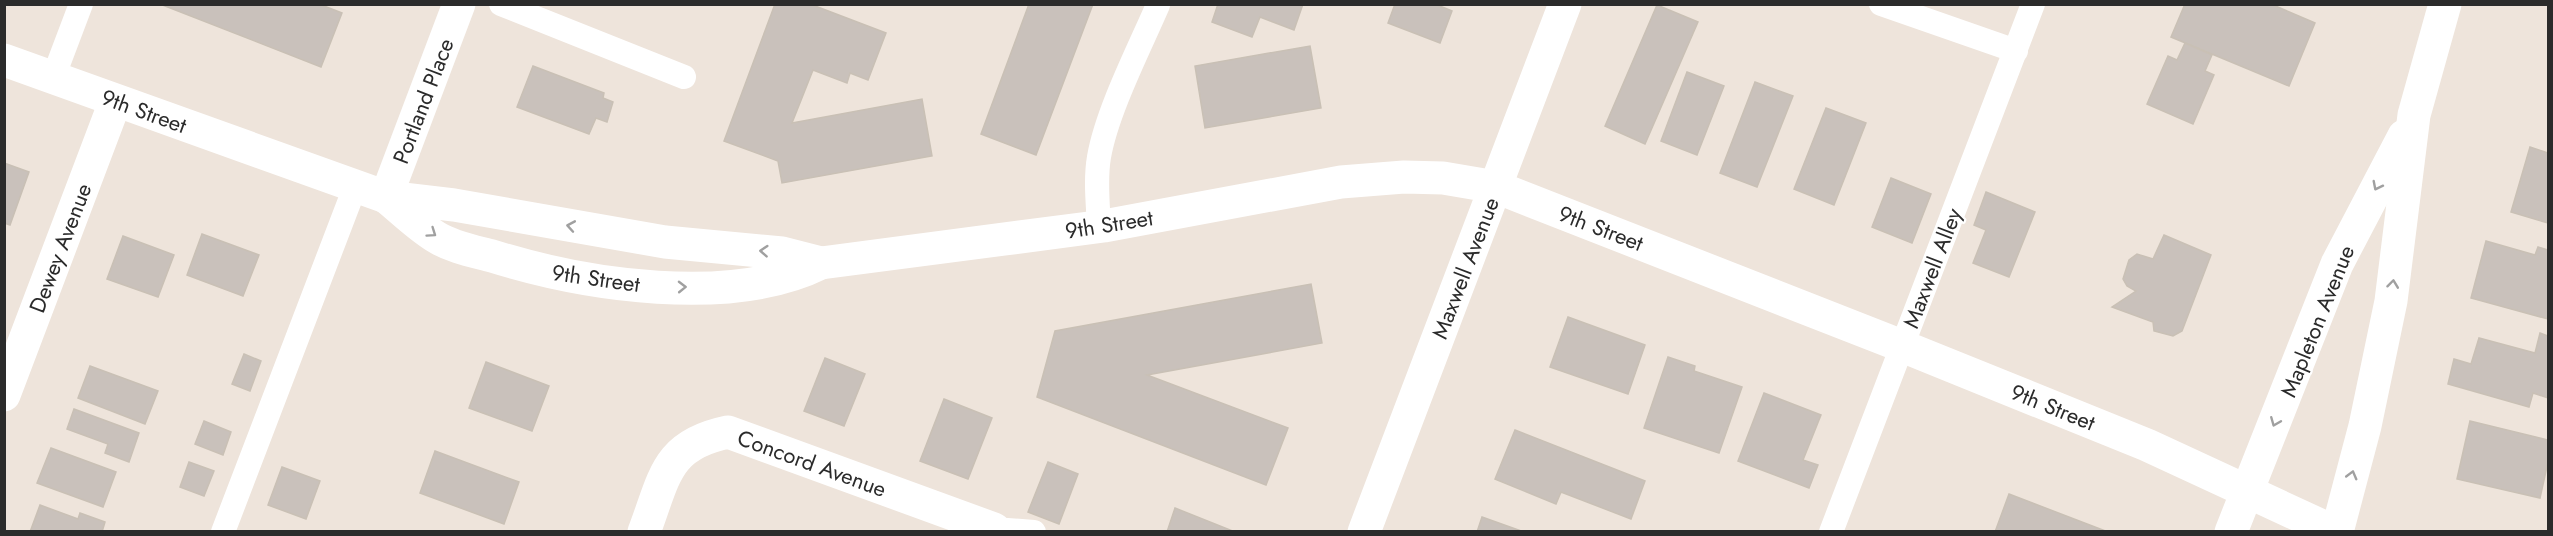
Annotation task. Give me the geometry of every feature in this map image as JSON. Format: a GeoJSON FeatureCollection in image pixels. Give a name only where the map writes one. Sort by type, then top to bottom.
{"type":"FeatureCollection","features":[{"type":"Feature","properties":{"kind":"street","name":"Portland Place"},"geometry":{"type":"LineString","coordinates":[[386,197],[459,4]]}},
{"type":"Feature","properties":{"kind":"street","name":"Maxwell Avenue"},"geometry":{"type":"LineString","coordinates":[[1364,531],[1565,4]]}},
{"type":"Feature","properties":{"kind":"street","name":"Mapleton Avenue"},"geometry":{"type":"LineString","coordinates":[[2336,531],[2366,426],[2391,301],[2414,116],[2445,4]]}},
{"type":"Feature","properties":{"kind":"street","name":"9th Street"},"geometry":{"type":"LineString","coordinates":[[4,60],[386,197],[454,206],[665,242],[782,253],[821,263]]}},
{"type":"Feature","properties":{"kind":"street","name":"Dewey Avenue"},"geometry":{"type":"LineString","coordinates":[[4,395],[116,102]]}},
{"type":"Feature","properties":{"kind":"street","name":"Mapleton Avenue"},"geometry":{"type":"LineString","coordinates":[[2231,531],[2337,264],[2414,116]]}},
{"type":"Feature","properties":{"kind":"street","name":"9th Street"},"geometry":{"type":"LineString","coordinates":[[386,197],[436,237],[456,246],[525,267],[593,281],[662,287],[737,286],[798,275],[821,263],[1099,227],[1341,182],[1404,177],[1443,178],[1496,187],[2147,445],[2336,531]]}},
{"type":"Feature","properties":{"kind":"street","name":"Concord Avenue"},"geometry":{"type":"LineString","coordinates":[[644,531],[668,470],[681,451],[702,438],[729,432],[994,530]]}},
{"type":"Feature","properties":{"kind":"lane"},"geometry":{"type":"LineString","coordinates":[[53,78],[81,4]]}},
{"type":"Feature","properties":{"kind":"lane"},"geometry":{"type":"LineString","coordinates":[[501,4],[684,77]]}},
{"type":"Feature","properties":{"kind":"lane"},"geometry":{"type":"LineString","coordinates":[[1099,227],[1097,191],[1099,156],[1117,101],[1158,4]]}},
{"type":"Feature","properties":{"kind":"lane"},"geometry":{"type":"LineString","coordinates":[[1881,4],[2016,51]]}},
{"type":"Feature","properties":{"kind":"lane","name":"Maxwell Alley"},"geometry":{"type":"LineString","coordinates":[[1831,531],[2033,4]]}},
{"type":"Feature","properties":{"kind":"lane"},"geometry":{"type":"LineString","coordinates":[[223,531],[355,187]]}},
{"type":"Feature","properties":{"kind":"lane"},"geometry":{"type":"LineString","coordinates":[[994,530],[1034,531]]}},
{"type":"Feature","properties":{"kind":"building"},"geometry":{"type":"Polygon","coordinates":[[[160,4],[319,4],[342,13],[321,67],[160,4]]]}},
{"type":"Feature","properties":{"kind":"building"},"geometry":{"type":"Polygon","coordinates":[[[775,4],[810,4],[886,33],[868,80],[850,73],[847,83],[813,70],[792,123],[922,99],[932,156],[782,183],[778,161],[724,141],[775,4]]]}},
{"type":"Feature","properties":{"kind":"building"},"geometry":{"type":"Polygon","coordinates":[[[1029,4],[1093,4],[1036,155],[981,134],[1029,4]]]}},
{"type":"Feature","properties":{"kind":"building"},"geometry":{"type":"Polygon","coordinates":[[[1218,4],[1303,4],[1294,30],[1260,17],[1252,37],[1212,22],[1218,4]]]}},
{"type":"Feature","properties":{"kind":"building"},"geometry":{"type":"Polygon","coordinates":[[[1395,4],[1435,4],[1452,11],[1440,43],[1388,23],[1395,4]]]}},
{"type":"Feature","properties":{"kind":"building"},"geometry":{"type":"Polygon","coordinates":[[[2185,4],[2271,4],[2315,23],[2289,86],[2171,37],[2185,4]]]}},
{"type":"Feature","properties":{"kind":"building"},"geometry":{"type":"Polygon","coordinates":[[[1657,5],[1698,22],[1645,144],[1605,126],[1657,5]]]}},
{"type":"Feature","properties":{"kind":"building"},"geometry":{"type":"Polygon","coordinates":[[[2185,43],[2212,55],[2205,71],[2214,75],[2193,124],[2147,104],[2168,56],[2177,60],[2185,43]]]}},
{"type":"Feature","properties":{"kind":"building"},"geometry":{"type":"Polygon","coordinates":[[[1310,46],[1321,108],[1205,128],[1195,66],[1310,46]]]}},
{"type":"Feature","properties":{"kind":"building"},"geometry":{"type":"Polygon","coordinates":[[[533,66],[604,93],[603,98],[613,102],[607,122],[596,118],[589,134],[517,107],[533,66]]]}},
{"type":"Feature","properties":{"kind":"building"},"geometry":{"type":"Polygon","coordinates":[[[1687,72],[1724,86],[1697,155],[1661,141],[1687,72]]]}},
{"type":"Feature","properties":{"kind":"building"},"geometry":{"type":"Polygon","coordinates":[[[1755,82],[1793,96],[1757,187],[1720,173],[1755,82]]]}},
{"type":"Feature","properties":{"kind":"building"},"geometry":{"type":"Polygon","coordinates":[[[1826,108],[1866,123],[1834,205],[1794,189],[1826,108]]]}},
{"type":"Feature","properties":{"kind":"building"},"geometry":{"type":"Polygon","coordinates":[[[2530,147],[2548,153],[2548,223],[2511,212],[2530,147]]]}},
{"type":"Feature","properties":{"kind":"building"},"geometry":{"type":"Polygon","coordinates":[[[4,163],[29,172],[10,225],[4,223],[4,163]]]}},
{"type":"Feature","properties":{"kind":"building"},"geometry":{"type":"Polygon","coordinates":[[[1891,178],[1931,194],[1912,243],[1872,227],[1891,178]]]}},
{"type":"Feature","properties":{"kind":"building"},"geometry":{"type":"Polygon","coordinates":[[[1986,192],[2035,212],[2009,277],[1973,263],[1986,230],[1974,225],[1986,192]]]}},
{"type":"Feature","properties":{"kind":"building"},"geometry":{"type":"Polygon","coordinates":[[[202,234],[259,255],[243,296],[187,275],[202,234]]]}},
{"type":"Feature","properties":{"kind":"building"},"geometry":{"type":"Polygon","coordinates":[[[2164,235],[2211,255],[2182,331],[2173,336],[2154,331],[2153,322],[2112,307],[2136,291],[2127,286],[2123,279],[2129,260],[2137,254],[2153,259],[2164,235]]]}},
{"type":"Feature","properties":{"kind":"building"},"geometry":{"type":"Polygon","coordinates":[[[123,236],[174,255],[158,297],[107,279],[123,236]]]}},
{"type":"Feature","properties":{"kind":"building"},"geometry":{"type":"Polygon","coordinates":[[[2486,241],[2535,255],[2538,247],[2548,250],[2548,319],[2471,298],[2486,241]]]}},
{"type":"Feature","properties":{"kind":"building"},"geometry":{"type":"Polygon","coordinates":[[[1311,284],[1322,343],[1147,375],[1288,428],[1266,485],[1037,397],[1055,331],[1311,284]]]}},
{"type":"Feature","properties":{"kind":"building"},"geometry":{"type":"Polygon","coordinates":[[[1568,317],[1645,345],[1628,394],[1550,367],[1568,317]]]}},
{"type":"Feature","properties":{"kind":"building"},"geometry":{"type":"Polygon","coordinates":[[[2540,333],[2548,336],[2548,398],[2533,393],[2529,407],[2448,384],[2454,359],[2471,364],[2479,338],[2535,353],[2540,333]]]}},
{"type":"Feature","properties":{"kind":"building"},"geometry":{"type":"Polygon","coordinates":[[[244,354],[261,361],[250,391],[232,384],[244,354]]]}},
{"type":"Feature","properties":{"kind":"building"},"geometry":{"type":"Polygon","coordinates":[[[1668,357],[1695,366],[1694,371],[1742,387],[1719,453],[1644,428],[1668,357]]]}},
{"type":"Feature","properties":{"kind":"building"},"geometry":{"type":"Polygon","coordinates":[[[825,358],[865,374],[844,426],[804,411],[825,358]]]}},
{"type":"Feature","properties":{"kind":"building"},"geometry":{"type":"Polygon","coordinates":[[[486,362],[549,386],[532,431],[469,408],[486,362]]]}},
{"type":"Feature","properties":{"kind":"building"},"geometry":{"type":"Polygon","coordinates":[[[90,366],[158,391],[145,424],[78,398],[90,366]]]}},
{"type":"Feature","properties":{"kind":"building"},"geometry":{"type":"Polygon","coordinates":[[[1764,393],[1821,415],[1803,460],[1818,465],[1809,488],[1738,461],[1764,393]]]}},
{"type":"Feature","properties":{"kind":"building"},"geometry":{"type":"Polygon","coordinates":[[[944,399],[992,418],[968,479],[920,461],[944,399]]]}},
{"type":"Feature","properties":{"kind":"building"},"geometry":{"type":"Polygon","coordinates":[[[74,409],[139,433],[129,462],[105,453],[108,444],[67,429],[74,409]]]}},
{"type":"Feature","properties":{"kind":"building"},"geometry":{"type":"Polygon","coordinates":[[[204,421],[231,432],[223,455],[195,444],[204,421]]]}},
{"type":"Feature","properties":{"kind":"building"},"geometry":{"type":"Polygon","coordinates":[[[2470,421],[2548,440],[2548,462],[2540,498],[2457,479],[2470,421]]]}},
{"type":"Feature","properties":{"kind":"building"},"geometry":{"type":"Polygon","coordinates":[[[1515,430],[1645,481],[1631,519],[1561,492],[1556,504],[1495,479],[1515,430]]]}},
{"type":"Feature","properties":{"kind":"building"},"geometry":{"type":"Polygon","coordinates":[[[51,448],[116,472],[103,507],[37,483],[51,448]]]}},
{"type":"Feature","properties":{"kind":"building"},"geometry":{"type":"Polygon","coordinates":[[[435,451],[519,482],[504,524],[420,493],[435,451]]]}},
{"type":"Feature","properties":{"kind":"building"},"geometry":{"type":"Polygon","coordinates":[[[189,462],[214,471],[204,496],[180,487],[189,462]]]}},
{"type":"Feature","properties":{"kind":"building"},"geometry":{"type":"Polygon","coordinates":[[[1048,462],[1078,474],[1059,524],[1028,512],[1048,462]]]}},
{"type":"Feature","properties":{"kind":"building"},"geometry":{"type":"Polygon","coordinates":[[[282,467],[320,481],[306,519],[268,505],[282,467]]]}},
{"type":"Feature","properties":{"kind":"building"},"geometry":{"type":"Polygon","coordinates":[[[2009,494],[2108,532],[1995,532],[2009,494]]]}},
{"type":"Feature","properties":{"kind":"building"},"geometry":{"type":"Polygon","coordinates":[[[40,505],[78,519],[80,513],[105,522],[102,532],[30,532],[40,505]]]}},
{"type":"Feature","properties":{"kind":"building"},"geometry":{"type":"Polygon","coordinates":[[[1175,508],[1235,532],[1167,532],[1175,508]]]}},
{"type":"Feature","properties":{"kind":"building"},"geometry":{"type":"Polygon","coordinates":[[[1482,517],[1524,532],[1477,532],[1482,517]]]}}]}
